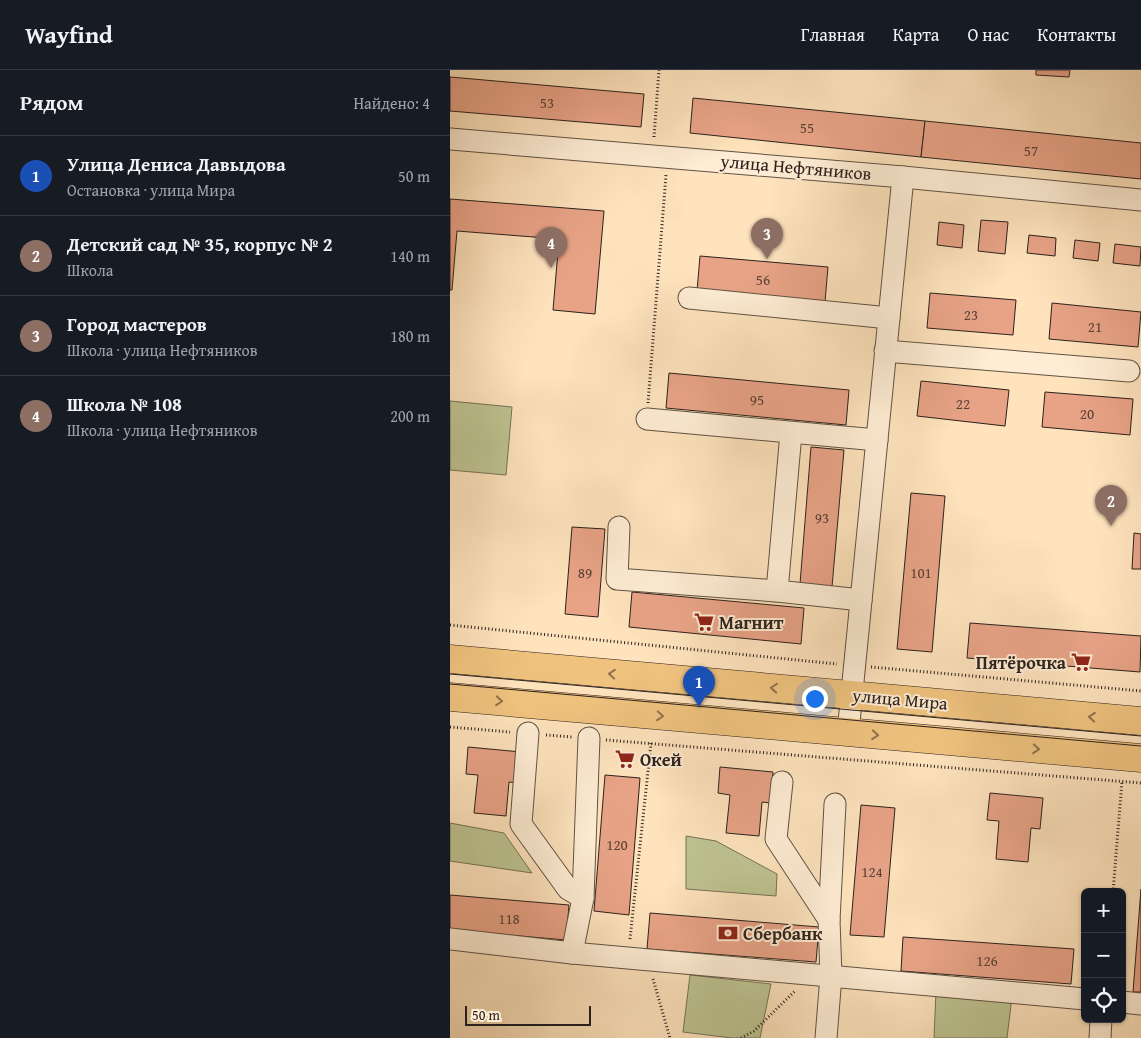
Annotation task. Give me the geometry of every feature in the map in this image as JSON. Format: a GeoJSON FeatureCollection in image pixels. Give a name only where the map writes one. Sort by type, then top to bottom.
{"type":"FeatureCollection","features":[{"type":"Feature","properties":{"kind":"main road","name":"улица Мира"},"geometry":{"type":"LineString","coordinates":[[450,659],[1141,721]]}},
{"type":"Feature","properties":{"kind":"main road"},"geometry":{"type":"LineString","coordinates":[[450,697],[1141,758]]}},
{"type":"Feature","properties":{"kind":"street","name":"улица Нефтяников"},"geometry":{"type":"LineString","coordinates":[[450,139],[903,177],[1141,200]]}},
{"type":"Feature","properties":{"kind":"street"},"geometry":{"type":"LineString","coordinates":[[848,732],[903,177]]}},
{"type":"Feature","properties":{"kind":"street"},"geometry":{"type":"LineString","coordinates":[[689,298],[889,318]]}},
{"type":"Feature","properties":{"kind":"street"},"geometry":{"type":"LineString","coordinates":[[886,351],[1129,371]]}},
{"type":"Feature","properties":{"kind":"street"},"geometry":{"type":"LineString","coordinates":[[647,419],[877,440]]}},
{"type":"Feature","properties":{"kind":"street"},"geometry":{"type":"LineString","coordinates":[[777,591],[791,433]]}},
{"type":"Feature","properties":{"kind":"street"},"geometry":{"type":"LineString","coordinates":[[619,527],[617,579],[777,591],[861,600]]}},
{"type":"Feature","properties":{"kind":"street"},"geometry":{"type":"LineString","coordinates":[[528,733],[521,824],[568,889],[583,898]]}},
{"type":"Feature","properties":{"kind":"street"},"geometry":{"type":"LineString","coordinates":[[572,953],[583,898],[589,738]]}},
{"type":"Feature","properties":{"kind":"street"},"geometry":{"type":"LineString","coordinates":[[782,782],[776,839],[829,920]]}},
{"type":"Feature","properties":{"kind":"street"},"geometry":{"type":"LineString","coordinates":[[826,1038],[831,976],[829,920],[835,804]]}},
{"type":"Feature","properties":{"kind":"street"},"geometry":{"type":"LineString","coordinates":[[450,939],[572,953],[1081,999]]}},
{"type":"Feature","properties":{"kind":"street"},"geometry":{"type":"LineString","coordinates":[[1126,1002],[1141,1004]]}},
{"type":"Feature","properties":{"kind":"street"},"geometry":{"type":"LineString","coordinates":[[1100,1038],[1101,1023]]}},
{"type":"Feature","properties":{"kind":"path"},"geometry":{"type":"LineString","coordinates":[[647,419],[660,156],[659,70]]}},
{"type":"Feature","properties":{"kind":"path"},"geometry":{"type":"LineString","coordinates":[[450,625],[854,665],[1141,690]]}},
{"type":"Feature","properties":{"kind":"path"},"geometry":{"type":"LineString","coordinates":[[450,727],[1141,783]]}},
{"type":"Feature","properties":{"kind":"path"},"geometry":{"type":"LineString","coordinates":[[650,743],[630,939],[647,959],[670,1038]]}},
{"type":"Feature","properties":{"kind":"path"},"geometry":{"type":"LineString","coordinates":[[1113,888],[1122,781]]}},
{"type":"Feature","properties":{"kind":"path"},"geometry":{"type":"LineString","coordinates":[[741,1038],[754,1031],[799,987]]}},
{"type":"Feature","properties":{"kind":"green space"},"geometry":{"type":"Polygon","coordinates":[[[450,401],[512,407],[506,475],[450,470],[450,401]]]}},
{"type":"Feature","properties":{"kind":"green space"},"geometry":{"type":"Polygon","coordinates":[[[450,823],[504,833],[532,873],[450,861],[450,823]]]}},
{"type":"Feature","properties":{"kind":"green space"},"geometry":{"type":"Polygon","coordinates":[[[686,836],[716,841],[777,874],[776,896],[686,889],[686,836]]]}},
{"type":"Feature","properties":{"kind":"green space"},"geometry":{"type":"Polygon","coordinates":[[[690,975],[771,984],[760,1038],[732,1038],[683,1032],[690,975]]]}},
{"type":"Feature","properties":{"kind":"green space"},"geometry":{"type":"Polygon","coordinates":[[[936,992],[1012,997],[1007,1038],[934,1038],[936,992]]]}},
{"type":"Feature","properties":{"kind":"building"},"geometry":{"type":"Polygon","coordinates":[[[1036,70],[1070,70],[1069,77],[1036,75],[1036,70]]]}},
{"type":"Feature","properties":{"kind":"building"},"geometry":{"type":"Polygon","coordinates":[[[450,77],[644,94],[641,127],[450,111],[450,77]]]}},
{"type":"Feature","properties":{"kind":"building"},"geometry":{"type":"Polygon","coordinates":[[[693,98],[925,121],[921,157],[690,133],[693,98]]]}},
{"type":"Feature","properties":{"kind":"building"},"geometry":{"type":"Polygon","coordinates":[[[925,121],[1141,143],[1141,179],[921,157],[925,121]]]}},
{"type":"Feature","properties":{"kind":"building"},"geometry":{"type":"Polygon","coordinates":[[[450,199],[604,211],[595,314],[553,310],[559,239],[457,231],[452,290],[450,290],[450,199]]]}},
{"type":"Feature","properties":{"kind":"building"},"geometry":{"type":"Polygon","coordinates":[[[981,220],[1008,222],[1005,254],[978,251],[981,220]]]}},
{"type":"Feature","properties":{"kind":"building"},"geometry":{"type":"Polygon","coordinates":[[[939,222],[964,225],[962,248],[937,245],[939,222]]]}},
{"type":"Feature","properties":{"kind":"building"},"geometry":{"type":"Polygon","coordinates":[[[1029,235],[1056,238],[1055,256],[1027,253],[1029,235]]]}},
{"type":"Feature","properties":{"kind":"building"},"geometry":{"type":"Polygon","coordinates":[[[1075,240],[1100,243],[1098,261],[1073,258],[1075,240]]]}},
{"type":"Feature","properties":{"kind":"building"},"geometry":{"type":"Polygon","coordinates":[[[1115,244],[1141,247],[1140,266],[1113,263],[1115,244]]]}},
{"type":"Feature","properties":{"kind":"building"},"geometry":{"type":"Polygon","coordinates":[[[700,256],[828,267],[825,302],[697,291],[700,256]]]}},
{"type":"Feature","properties":{"kind":"building"},"geometry":{"type":"Polygon","coordinates":[[[930,293],[1016,300],[1013,335],[927,328],[930,293]]]}},
{"type":"Feature","properties":{"kind":"building"},"geometry":{"type":"Polygon","coordinates":[[[1052,303],[1141,312],[1138,347],[1049,339],[1052,303]]]}},
{"type":"Feature","properties":{"kind":"building"},"geometry":{"type":"Polygon","coordinates":[[[669,373],[849,390],[846,425],[666,408],[669,373]]]}},
{"type":"Feature","properties":{"kind":"building"},"geometry":{"type":"Polygon","coordinates":[[[921,381],[1009,390],[1005,426],[917,416],[921,381]]]}},
{"type":"Feature","properties":{"kind":"building"},"geometry":{"type":"Polygon","coordinates":[[[1045,392],[1133,399],[1130,435],[1042,427],[1045,392]]]}},
{"type":"Feature","properties":{"kind":"building"},"geometry":{"type":"Polygon","coordinates":[[[811,447],[844,450],[832,587],[800,584],[811,447]]]}},
{"type":"Feature","properties":{"kind":"building"},"geometry":{"type":"Polygon","coordinates":[[[911,493],[945,496],[932,652],[897,649],[911,493]]]}},
{"type":"Feature","properties":{"kind":"building"},"geometry":{"type":"Polygon","coordinates":[[[572,527],[605,529],[598,617],[565,614],[572,527]]]}},
{"type":"Feature","properties":{"kind":"building"},"geometry":{"type":"Polygon","coordinates":[[[1134,533],[1141,534],[1141,569],[1132,569],[1134,533]]]}},
{"type":"Feature","properties":{"kind":"building"},"geometry":{"type":"Polygon","coordinates":[[[632,592],[804,608],[801,644],[629,627],[632,592]]]}},
{"type":"Feature","properties":{"kind":"building"},"geometry":{"type":"Polygon","coordinates":[[[970,623],[1141,636],[1140,672],[967,658],[970,623]]]}},
{"type":"Feature","properties":{"kind":"building"},"geometry":{"type":"Polygon","coordinates":[[[468,747],[521,752],[518,783],[509,782],[506,816],[474,813],[478,775],[466,774],[468,747]]]}},
{"type":"Feature","properties":{"kind":"building"},"geometry":{"type":"Polygon","coordinates":[[[720,767],[773,772],[770,803],[762,802],[759,836],[726,833],[730,795],[718,793],[720,767]]]}},
{"type":"Feature","properties":{"kind":"building"},"geometry":{"type":"Polygon","coordinates":[[[605,775],[640,778],[629,915],[594,911],[605,775]]]}},
{"type":"Feature","properties":{"kind":"building"},"geometry":{"type":"Polygon","coordinates":[[[990,793],[1043,798],[1040,829],[1031,828],[1028,862],[996,859],[999,821],[987,820],[990,793]]]}},
{"type":"Feature","properties":{"kind":"building"},"geometry":{"type":"Polygon","coordinates":[[[861,805],[895,808],[884,937],[850,935],[861,805]]]}},
{"type":"Feature","properties":{"kind":"building"},"geometry":{"type":"Polygon","coordinates":[[[1141,889],[1141,992],[1133,992],[1141,889]]]}},
{"type":"Feature","properties":{"kind":"building"},"geometry":{"type":"Polygon","coordinates":[[[450,895],[569,905],[566,940],[450,930],[450,895]]]}},
{"type":"Feature","properties":{"kind":"building"},"geometry":{"type":"Polygon","coordinates":[[[650,913],[819,927],[816,962],[647,949],[650,913]]]}},
{"type":"Feature","properties":{"kind":"building"},"geometry":{"type":"Polygon","coordinates":[[[903,937],[1074,949],[1071,984],[901,971],[903,937]]]}},
{"type":"Feature","properties":{"kind":"tram line"},"geometry":{"type":"LineString","coordinates":[[450,674],[1141,736]]}},
{"type":"Feature","properties":{"kind":"tram line"},"geometry":{"type":"LineString","coordinates":[[450,684],[1141,746]]}},
{"type":"Feature","properties":{"kind":"place","name":"Город мастеров"},"geometry":{"type":"Point","coordinates":[767,259]}},
{"type":"Feature","properties":{"kind":"place","name":"Школа № 108"},"geometry":{"type":"Point","coordinates":[551,268]}},
{"type":"Feature","properties":{"kind":"place","name":"Детский сад № 35, корпус № 2"},"geometry":{"type":"Point","coordinates":[1111,526]}},
{"type":"Feature","properties":{"kind":"place","name":"Магнит"},"geometry":{"type":"Point","coordinates":[704,622]}},
{"type":"Feature","properties":{"kind":"place","name":"Пятёрочка"},"geometry":{"type":"Point","coordinates":[1081,662]}},
{"type":"Feature","properties":{"kind":"place","name":"Улица Дениса Давыдова"},"geometry":{"type":"Point","coordinates":[699,707]}},
{"type":"Feature","properties":{"kind":"place","name":"Окей"},"geometry":{"type":"Point","coordinates":[625,759]}},
{"type":"Feature","properties":{"kind":"place","name":"Сбербанк"},"geometry":{"type":"Point","coordinates":[728,933]}}]}
